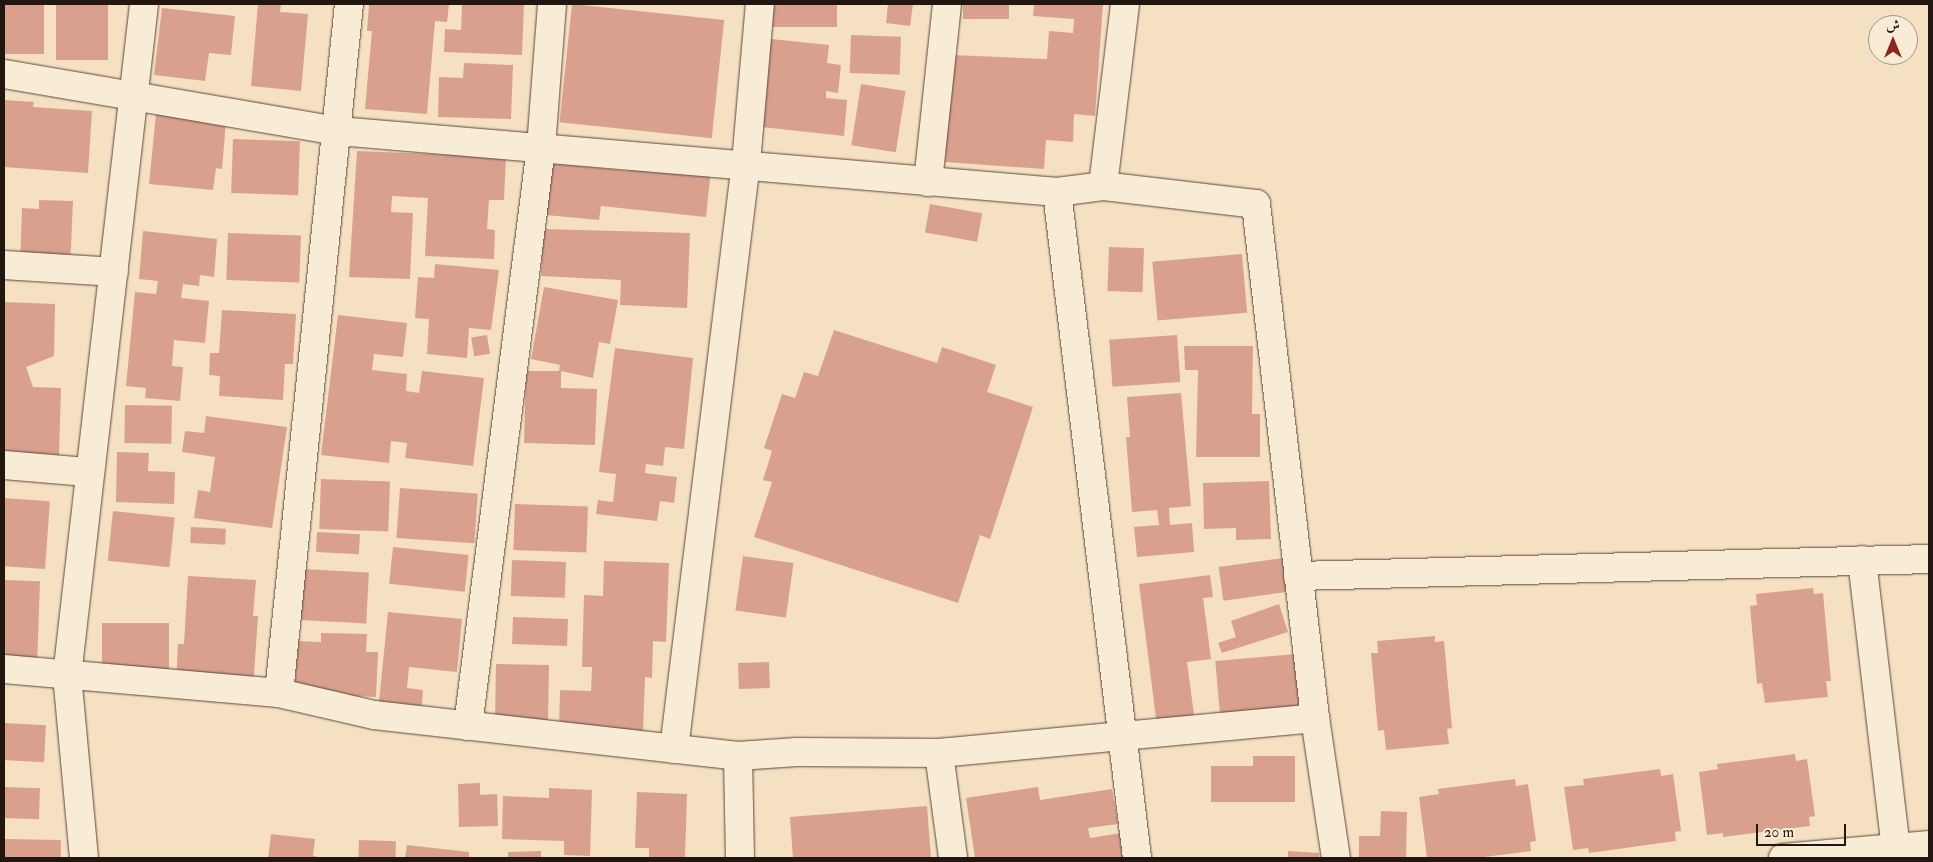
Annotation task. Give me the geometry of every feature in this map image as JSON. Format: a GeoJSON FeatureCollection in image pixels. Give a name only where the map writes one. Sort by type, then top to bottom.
{"type":"FeatureCollection","features":[{"type":"Feature","properties":{"kind":"street"},"geometry":{"type":"LineString","coordinates":[[84,858],[67,676],[88,472],[135,98],[144,4]]}},
{"type":"Feature","properties":{"kind":"street"},"geometry":{"type":"LineString","coordinates":[[279,693],[338,130],[349,4]]}},
{"type":"Feature","properties":{"kind":"street"},"geometry":{"type":"LineString","coordinates":[[468,726],[541,147],[552,4]]}},
{"type":"Feature","properties":{"kind":"street"},"geometry":{"type":"LineString","coordinates":[[674,749],[746,163],[760,4]]}},
{"type":"Feature","properties":{"kind":"street"},"geometry":{"type":"LineString","coordinates":[[928,182],[947,4]]}},
{"type":"Feature","properties":{"kind":"street"},"geometry":{"type":"LineString","coordinates":[[1103,186],[1125,4]]}},
{"type":"Feature","properties":{"kind":"street"},"geometry":{"type":"LineString","coordinates":[[4,74],[135,98],[338,130],[746,163],[928,182],[1057,192],[1103,186],[1256,204],[1315,718],[1336,858]]}},
{"type":"Feature","properties":{"kind":"street"},"geometry":{"type":"LineString","coordinates":[[1057,192],[1137,858]]}},
{"type":"Feature","properties":{"kind":"street"},"geometry":{"type":"LineString","coordinates":[[4,265],[114,272]]}},
{"type":"Feature","properties":{"kind":"street"},"geometry":{"type":"LineString","coordinates":[[4,465],[88,472]]}},
{"type":"Feature","properties":{"kind":"street"},"geometry":{"type":"LineString","coordinates":[[1298,576],[1929,559]]}},
{"type":"Feature","properties":{"kind":"street"},"geometry":{"type":"LineString","coordinates":[[1862,560],[1896,848]]}},
{"type":"Feature","properties":{"kind":"street"},"geometry":{"type":"LineString","coordinates":[[4,669],[279,693],[374,716],[738,756],[797,752],[939,753],[1315,718]]}},
{"type":"Feature","properties":{"kind":"street"},"geometry":{"type":"LineString","coordinates":[[939,753],[953,858]]}},
{"type":"Feature","properties":{"kind":"street"},"geometry":{"type":"LineString","coordinates":[[738,756],[740,858]]}},
{"type":"Feature","properties":{"kind":"street"},"geometry":{"type":"LineString","coordinates":[[1783,858],[1929,845]]}},
{"type":"Feature","properties":{"kind":"building"},"geometry":{"type":"Polygon","coordinates":[[[4,4],[44,4],[44,54],[4,54],[4,4]]]}},
{"type":"Feature","properties":{"kind":"building"},"geometry":{"type":"Polygon","coordinates":[[[56,4],[108,4],[108,60],[56,60],[56,4]]]}},
{"type":"Feature","properties":{"kind":"building"},"geometry":{"type":"Polygon","coordinates":[[[258,4],[281,4],[280,12],[308,14],[301,91],[251,86],[258,4]]]}},
{"type":"Feature","properties":{"kind":"building"},"geometry":{"type":"Polygon","coordinates":[[[369,4],[449,4],[447,22],[435,21],[427,114],[365,109],[372,31],[367,31],[369,4]]]}},
{"type":"Feature","properties":{"kind":"building"},"geometry":{"type":"Polygon","coordinates":[[[462,4],[524,4],[522,55],[444,52],[445,29],[461,30],[462,4]]]}},
{"type":"Feature","properties":{"kind":"building"},"geometry":{"type":"Polygon","coordinates":[[[572,4],[724,20],[712,138],[560,122],[572,4]]]}},
{"type":"Feature","properties":{"kind":"building"},"geometry":{"type":"Polygon","coordinates":[[[772,4],[837,4],[837,27],[772,27],[772,4]]]}},
{"type":"Feature","properties":{"kind":"building"},"geometry":{"type":"Polygon","coordinates":[[[888,4],[913,4],[910,26],[886,23],[888,4]]]}},
{"type":"Feature","properties":{"kind":"building"},"geometry":{"type":"Polygon","coordinates":[[[963,4],[1009,4],[1009,19],[963,19],[963,4]]]}},
{"type":"Feature","properties":{"kind":"building"},"geometry":{"type":"Polygon","coordinates":[[[1034,4],[1103,4],[1095,116],[1074,114],[1073,142],[1046,140],[1044,169],[945,162],[953,55],[1047,59],[1049,31],[1073,33],[1074,19],[1033,16],[1034,4]]]}},
{"type":"Feature","properties":{"kind":"building"},"geometry":{"type":"Polygon","coordinates":[[[162,8],[235,16],[231,55],[209,53],[205,81],[154,75],[162,8]]]}},
{"type":"Feature","properties":{"kind":"building"},"geometry":{"type":"Polygon","coordinates":[[[851,35],[901,37],[900,75],[850,73],[851,35]]]}},
{"type":"Feature","properties":{"kind":"building"},"geometry":{"type":"Polygon","coordinates":[[[771,39],[829,45],[827,63],[841,65],[838,93],[826,91],[826,98],[847,100],[844,136],[761,127],[771,39]]]}},
{"type":"Feature","properties":{"kind":"building"},"geometry":{"type":"Polygon","coordinates":[[[464,63],[513,65],[511,119],[438,117],[439,77],[463,78],[464,63]]]}},
{"type":"Feature","properties":{"kind":"building"},"geometry":{"type":"Polygon","coordinates":[[[861,84],[905,91],[896,152],[851,145],[861,84]]]}},
{"type":"Feature","properties":{"kind":"building"},"geometry":{"type":"Polygon","coordinates":[[[4,100],[34,102],[33,107],[92,111],[88,173],[4,167],[4,100]]]}},
{"type":"Feature","properties":{"kind":"building"},"geometry":{"type":"Polygon","coordinates":[[[156,114],[226,121],[222,169],[216,168],[213,190],[149,184],[156,114]]]}},
{"type":"Feature","properties":{"kind":"building"},"geometry":{"type":"Polygon","coordinates":[[[233,139],[300,141],[298,195],[231,193],[233,139]]]}},
{"type":"Feature","properties":{"kind":"building"},"geometry":{"type":"Polygon","coordinates":[[[357,151],[506,157],[504,200],[489,200],[487,229],[495,230],[494,259],[425,256],[428,198],[392,196],[391,212],[413,213],[410,279],[349,277],[357,151]]]}},
{"type":"Feature","properties":{"kind":"building"},"geometry":{"type":"Polygon","coordinates":[[[630,161],[711,169],[706,217],[601,206],[599,220],[546,215],[551,163],[629,171],[630,161]]]}},
{"type":"Feature","properties":{"kind":"building"},"geometry":{"type":"Polygon","coordinates":[[[39,200],[73,201],[70,269],[20,267],[22,208],[39,209],[39,200]]]}},
{"type":"Feature","properties":{"kind":"building"},"geometry":{"type":"Polygon","coordinates":[[[930,204],[982,213],[977,242],[925,233],[930,204]]]}},
{"type":"Feature","properties":{"kind":"building"},"geometry":{"type":"Polygon","coordinates":[[[543,229],[690,233],[687,308],[620,305],[621,280],[541,276],[543,229]]]}},
{"type":"Feature","properties":{"kind":"building"},"geometry":{"type":"Polygon","coordinates":[[[143,231],[217,239],[214,277],[200,275],[199,286],[183,284],[181,298],[209,301],[205,343],[174,340],[172,366],[183,367],[180,401],[145,398],[146,388],[126,386],[135,292],[156,294],[158,281],[139,279],[143,231]]]}},
{"type":"Feature","properties":{"kind":"building"},"geometry":{"type":"Polygon","coordinates":[[[228,233],[301,236],[299,283],[226,280],[228,233]]]}},
{"type":"Feature","properties":{"kind":"building"},"geometry":{"type":"Polygon","coordinates":[[[1109,247],[1144,248],[1142,292],[1107,291],[1109,247]]]}},
{"type":"Feature","properties":{"kind":"building"},"geometry":{"type":"Polygon","coordinates":[[[1242,254],[1247,313],[1157,321],[1152,262],[1242,254]]]}},
{"type":"Feature","properties":{"kind":"building"},"geometry":{"type":"Polygon","coordinates":[[[435,264],[499,270],[491,330],[469,328],[467,358],[427,354],[429,319],[415,318],[418,277],[434,278],[435,264]]]}},
{"type":"Feature","properties":{"kind":"building"},"geometry":{"type":"Polygon","coordinates":[[[544,287],[618,300],[610,344],[599,342],[593,378],[561,371],[561,388],[597,389],[595,445],[524,443],[526,371],[559,371],[560,365],[531,359],[544,287]]]}},
{"type":"Feature","properties":{"kind":"building"},"geometry":{"type":"Polygon","coordinates":[[[4,302],[55,304],[54,356],[26,367],[33,387],[61,388],[59,455],[4,453],[4,302]]]}},
{"type":"Feature","properties":{"kind":"building"},"geometry":{"type":"Polygon","coordinates":[[[222,310],[296,314],[293,364],[285,364],[283,400],[219,396],[220,376],[209,375],[210,353],[219,353],[222,310]]]}},
{"type":"Feature","properties":{"kind":"building"},"geometry":{"type":"Polygon","coordinates":[[[338,315],[407,323],[403,357],[374,354],[372,370],[407,374],[406,391],[419,393],[422,371],[484,378],[473,466],[405,458],[407,443],[391,441],[389,463],[321,455],[338,315]]]}},
{"type":"Feature","properties":{"kind":"building"},"geometry":{"type":"Polygon","coordinates":[[[834,330],[937,363],[942,347],[996,365],[987,392],[1033,407],[990,539],[980,535],[958,603],[754,537],[772,482],[763,480],[772,451],[764,448],[782,394],[795,398],[804,372],[818,376],[834,330]]]}},
{"type":"Feature","properties":{"kind":"building"},"geometry":{"type":"Polygon","coordinates":[[[487,335],[490,354],[474,356],[471,338],[487,335]]]}},
{"type":"Feature","properties":{"kind":"building"},"geometry":{"type":"Polygon","coordinates":[[[1177,335],[1180,382],[1112,387],[1109,340],[1177,335]]]}},
{"type":"Feature","properties":{"kind":"building"},"geometry":{"type":"Polygon","coordinates":[[[1184,346],[1253,346],[1252,414],[1260,414],[1260,457],[1196,457],[1198,370],[1185,370],[1184,346]]]}},
{"type":"Feature","properties":{"kind":"building"},"geometry":{"type":"Polygon","coordinates":[[[615,348],[693,358],[684,449],[665,447],[663,466],[646,464],[645,473],[677,477],[674,503],[660,501],[657,521],[596,514],[598,500],[613,502],[616,474],[599,472],[615,348]]]}},
{"type":"Feature","properties":{"kind":"building"},"geometry":{"type":"Polygon","coordinates":[[[1181,393],[1191,506],[1169,508],[1170,525],[1192,523],[1194,552],[1137,557],[1134,527],[1159,525],[1157,510],[1132,512],[1126,437],[1130,437],[1127,397],[1181,393]]]}},
{"type":"Feature","properties":{"kind":"building"},"geometry":{"type":"Polygon","coordinates":[[[125,405],[172,406],[171,444],[124,443],[125,405]]]}},
{"type":"Feature","properties":{"kind":"building"},"geometry":{"type":"Polygon","coordinates":[[[206,416],[287,427],[272,528],[194,518],[198,490],[210,492],[215,457],[182,452],[185,431],[204,433],[206,416]]]}},
{"type":"Feature","properties":{"kind":"building"},"geometry":{"type":"Polygon","coordinates":[[[117,452],[149,453],[148,471],[175,472],[174,504],[116,502],[117,452]]]}},
{"type":"Feature","properties":{"kind":"building"},"geometry":{"type":"Polygon","coordinates":[[[321,479],[390,481],[388,531],[319,529],[321,479]]]}},
{"type":"Feature","properties":{"kind":"building"},"geometry":{"type":"Polygon","coordinates":[[[1269,481],[1271,539],[1236,540],[1236,528],[1204,529],[1203,483],[1269,481]]]}},
{"type":"Feature","properties":{"kind":"building"},"geometry":{"type":"Polygon","coordinates":[[[400,488],[478,493],[474,543],[397,538],[400,488]]]}},
{"type":"Feature","properties":{"kind":"building"},"geometry":{"type":"Polygon","coordinates":[[[4,498],[50,501],[45,569],[4,566],[4,498]]]}},
{"type":"Feature","properties":{"kind":"building"},"geometry":{"type":"Polygon","coordinates":[[[515,504],[588,507],[586,553],[513,550],[515,504]]]}},
{"type":"Feature","properties":{"kind":"building"},"geometry":{"type":"Polygon","coordinates":[[[113,511],[175,517],[169,567],[108,561],[113,511]]]}},
{"type":"Feature","properties":{"kind":"building"},"geometry":{"type":"Polygon","coordinates":[[[191,527],[226,529],[225,545],[190,543],[191,527]]]}},
{"type":"Feature","properties":{"kind":"building"},"geometry":{"type":"Polygon","coordinates":[[[317,532],[360,534],[359,554],[316,552],[317,532]]]}},
{"type":"Feature","properties":{"kind":"building"},"geometry":{"type":"Polygon","coordinates":[[[393,547],[469,555],[465,592],[389,584],[393,547]]]}},
{"type":"Feature","properties":{"kind":"building"},"geometry":{"type":"Polygon","coordinates":[[[743,556],[794,563],[786,618],[735,610],[743,556]]]}},
{"type":"Feature","properties":{"kind":"building"},"geometry":{"type":"Polygon","coordinates":[[[1283,558],[1288,592],[1223,601],[1219,567],[1283,558]]]}},
{"type":"Feature","properties":{"kind":"building"},"geometry":{"type":"Polygon","coordinates":[[[512,560],[566,562],[565,598],[511,596],[512,560]]]}},
{"type":"Feature","properties":{"kind":"building"},"geometry":{"type":"Polygon","coordinates":[[[604,561],[669,563],[666,642],[653,641],[652,678],[645,677],[643,733],[559,731],[560,690],[591,691],[592,667],[582,667],[584,595],[603,596],[604,561]]]}},
{"type":"Feature","properties":{"kind":"building"},"geometry":{"type":"Polygon","coordinates":[[[303,569],[369,572],[366,623],[300,620],[303,569]]]}},
{"type":"Feature","properties":{"kind":"building"},"geometry":{"type":"Polygon","coordinates":[[[1210,575],[1213,597],[1203,598],[1211,659],[1187,662],[1195,722],[1157,726],[1139,584],[1210,575]]]}},
{"type":"Feature","properties":{"kind":"building"},"geometry":{"type":"Polygon","coordinates":[[[188,576],[256,580],[253,616],[258,616],[253,689],[176,684],[178,644],[184,644],[188,576]]]}},
{"type":"Feature","properties":{"kind":"building"},"geometry":{"type":"Polygon","coordinates":[[[4,580],[40,581],[37,660],[4,659],[4,580]]]}},
{"type":"Feature","properties":{"kind":"building"},"geometry":{"type":"Polygon","coordinates":[[[1813,588],[1814,594],[1823,593],[1831,681],[1826,681],[1828,697],[1765,703],[1762,683],[1757,684],[1750,606],[1757,605],[1756,594],[1813,588]]]}},
{"type":"Feature","properties":{"kind":"building"},"geometry":{"type":"Polygon","coordinates":[[[1279,604],[1288,632],[1222,653],[1218,643],[1236,637],[1231,621],[1279,604]]]}},
{"type":"Feature","properties":{"kind":"building"},"geometry":{"type":"Polygon","coordinates":[[[388,612],[462,619],[457,672],[409,667],[407,688],[423,690],[421,715],[404,714],[405,704],[379,702],[388,612]]]}},
{"type":"Feature","properties":{"kind":"building"},"geometry":{"type":"Polygon","coordinates":[[[513,617],[568,619],[567,646],[512,644],[513,617]]]}},
{"type":"Feature","properties":{"kind":"building"},"geometry":{"type":"Polygon","coordinates":[[[102,623],[169,623],[169,679],[102,679],[102,623]]]}},
{"type":"Feature","properties":{"kind":"building"},"geometry":{"type":"Polygon","coordinates":[[[321,633],[367,634],[366,652],[378,652],[376,697],[295,694],[297,641],[321,642],[321,633]]]}},
{"type":"Feature","properties":{"kind":"building"},"geometry":{"type":"Polygon","coordinates":[[[1435,636],[1435,642],[1444,641],[1452,728],[1447,729],[1449,744],[1386,750],[1384,730],[1378,731],[1371,653],[1378,653],[1377,641],[1435,636]]]}},
{"type":"Feature","properties":{"kind":"building"},"geometry":{"type":"Polygon","coordinates":[[[1296,654],[1302,719],[1221,726],[1215,661],[1296,654]]]}},
{"type":"Feature","properties":{"kind":"building"},"geometry":{"type":"Polygon","coordinates":[[[769,662],[770,688],[739,689],[738,663],[769,662]]]}},
{"type":"Feature","properties":{"kind":"building"},"geometry":{"type":"Polygon","coordinates":[[[496,664],[549,665],[548,724],[495,723],[496,664]]]}},
{"type":"Feature","properties":{"kind":"building"},"geometry":{"type":"Polygon","coordinates":[[[4,723],[46,725],[44,762],[4,760],[4,723]]]}},
{"type":"Feature","properties":{"kind":"building"},"geometry":{"type":"Polygon","coordinates":[[[1795,754],[1796,761],[1807,759],[1815,816],[1809,817],[1810,826],[1723,837],[1723,833],[1707,835],[1699,772],[1718,769],[1717,764],[1795,754]]]}},
{"type":"Feature","properties":{"kind":"building"},"geometry":{"type":"Polygon","coordinates":[[[1253,756],[1295,756],[1295,802],[1211,802],[1211,766],[1253,766],[1253,756]]]}},
{"type":"Feature","properties":{"kind":"building"},"geometry":{"type":"Polygon","coordinates":[[[1660,769],[1661,776],[1673,774],[1681,831],[1675,832],[1676,841],[1589,853],[1588,848],[1573,850],[1564,787],[1584,785],[1583,779],[1660,769]]]}},
{"type":"Feature","properties":{"kind":"building"},"geometry":{"type":"Polygon","coordinates":[[[1515,779],[1516,786],[1528,784],[1536,841],[1530,842],[1531,851],[1476,858],[1427,858],[1419,797],[1439,794],[1438,789],[1515,779]]]}},
{"type":"Feature","properties":{"kind":"building"},"geometry":{"type":"Polygon","coordinates":[[[480,783],[480,795],[497,794],[498,826],[459,827],[458,784],[480,783]]]}},
{"type":"Feature","properties":{"kind":"building"},"geometry":{"type":"Polygon","coordinates":[[[4,787],[40,788],[39,819],[4,818],[4,787]]]}},
{"type":"Feature","properties":{"kind":"building"},"geometry":{"type":"Polygon","coordinates":[[[1038,787],[1040,800],[1112,789],[1118,824],[1088,828],[1090,838],[1121,833],[1125,858],[975,858],[966,798],[1038,787]]]}},
{"type":"Feature","properties":{"kind":"building"},"geometry":{"type":"Polygon","coordinates":[[[549,788],[592,790],[590,856],[564,855],[564,841],[502,839],[503,796],[549,798],[549,788]]]}},
{"type":"Feature","properties":{"kind":"building"},"geometry":{"type":"Polygon","coordinates":[[[637,792],[687,794],[685,858],[649,858],[649,848],[635,848],[637,792]]]}},
{"type":"Feature","properties":{"kind":"building"},"geometry":{"type":"Polygon","coordinates":[[[927,806],[931,858],[793,858],[790,817],[927,806]]]}},
{"type":"Feature","properties":{"kind":"building"},"geometry":{"type":"Polygon","coordinates":[[[1381,811],[1407,812],[1406,858],[1359,858],[1359,836],[1380,836],[1381,811]]]}},
{"type":"Feature","properties":{"kind":"building"},"geometry":{"type":"Polygon","coordinates":[[[271,834],[315,839],[313,856],[325,858],[268,858],[271,834]]]}},
{"type":"Feature","properties":{"kind":"building"},"geometry":{"type":"Polygon","coordinates":[[[4,839],[61,840],[61,858],[4,858],[4,839]]]}},
{"type":"Feature","properties":{"kind":"building"},"geometry":{"type":"Polygon","coordinates":[[[359,840],[396,841],[395,858],[358,858],[359,840]]]}},
{"type":"Feature","properties":{"kind":"building"},"geometry":{"type":"Polygon","coordinates":[[[407,845],[469,852],[469,858],[405,858],[407,845]]]}},
{"type":"Feature","properties":{"kind":"building"},"geometry":{"type":"Polygon","coordinates":[[[541,851],[541,858],[508,858],[508,852],[541,851]]]}},
{"type":"Feature","properties":{"kind":"building"},"geometry":{"type":"Polygon","coordinates":[[[1288,851],[1319,853],[1319,858],[1288,858],[1288,851]]]}}]}
